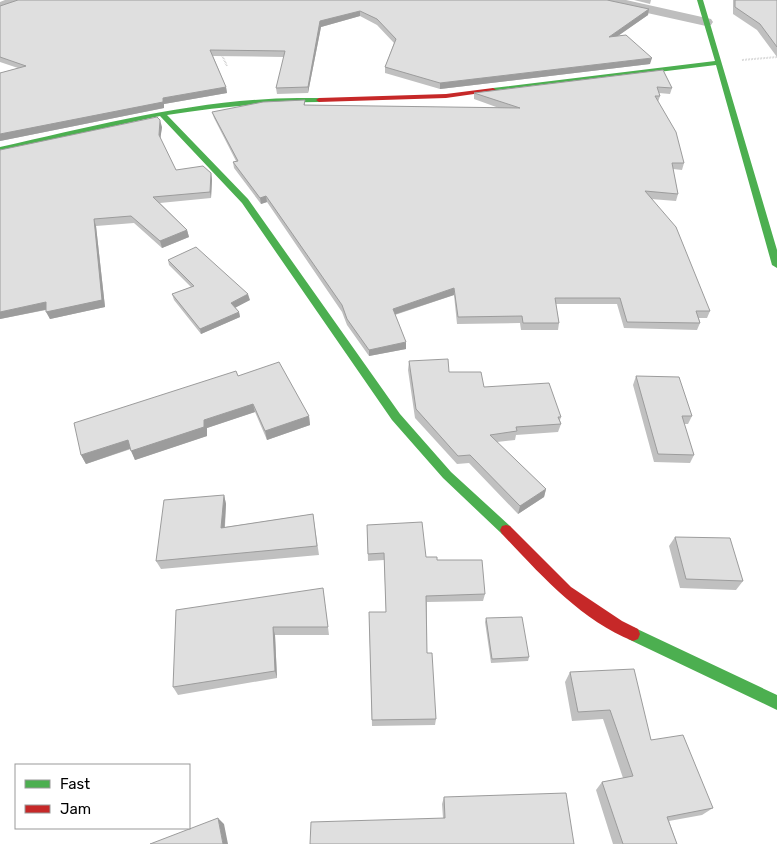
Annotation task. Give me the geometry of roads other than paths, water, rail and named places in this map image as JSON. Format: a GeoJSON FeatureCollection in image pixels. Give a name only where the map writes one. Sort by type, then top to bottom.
{"type":"FeatureCollection","features":[{"type":"Feature","properties":{"kind":"main road"},"geometry":{"type":"LineString","coordinates":[[700,0],[777,264]]}},
{"type":"Feature","properties":{"kind":"main road"},"geometry":{"type":"LineString","coordinates":[[0,149],[163,115],[262,101],[446,96],[717,63]]}},
{"type":"Feature","properties":{"kind":"main road"},"geometry":{"type":"LineString","coordinates":[[163,115],[245,201],[270,234],[396,417],[447,475],[495,519],[566,591],[617,626],[777,703]]}},
{"type":"Feature","properties":{"kind":"street"},"geometry":{"type":"LineString","coordinates":[[0,7],[17,0]]}},
{"type":"Feature","properties":{"kind":"street"},"geometry":{"type":"LineString","coordinates":[[607,0],[706,22]]}}]}
